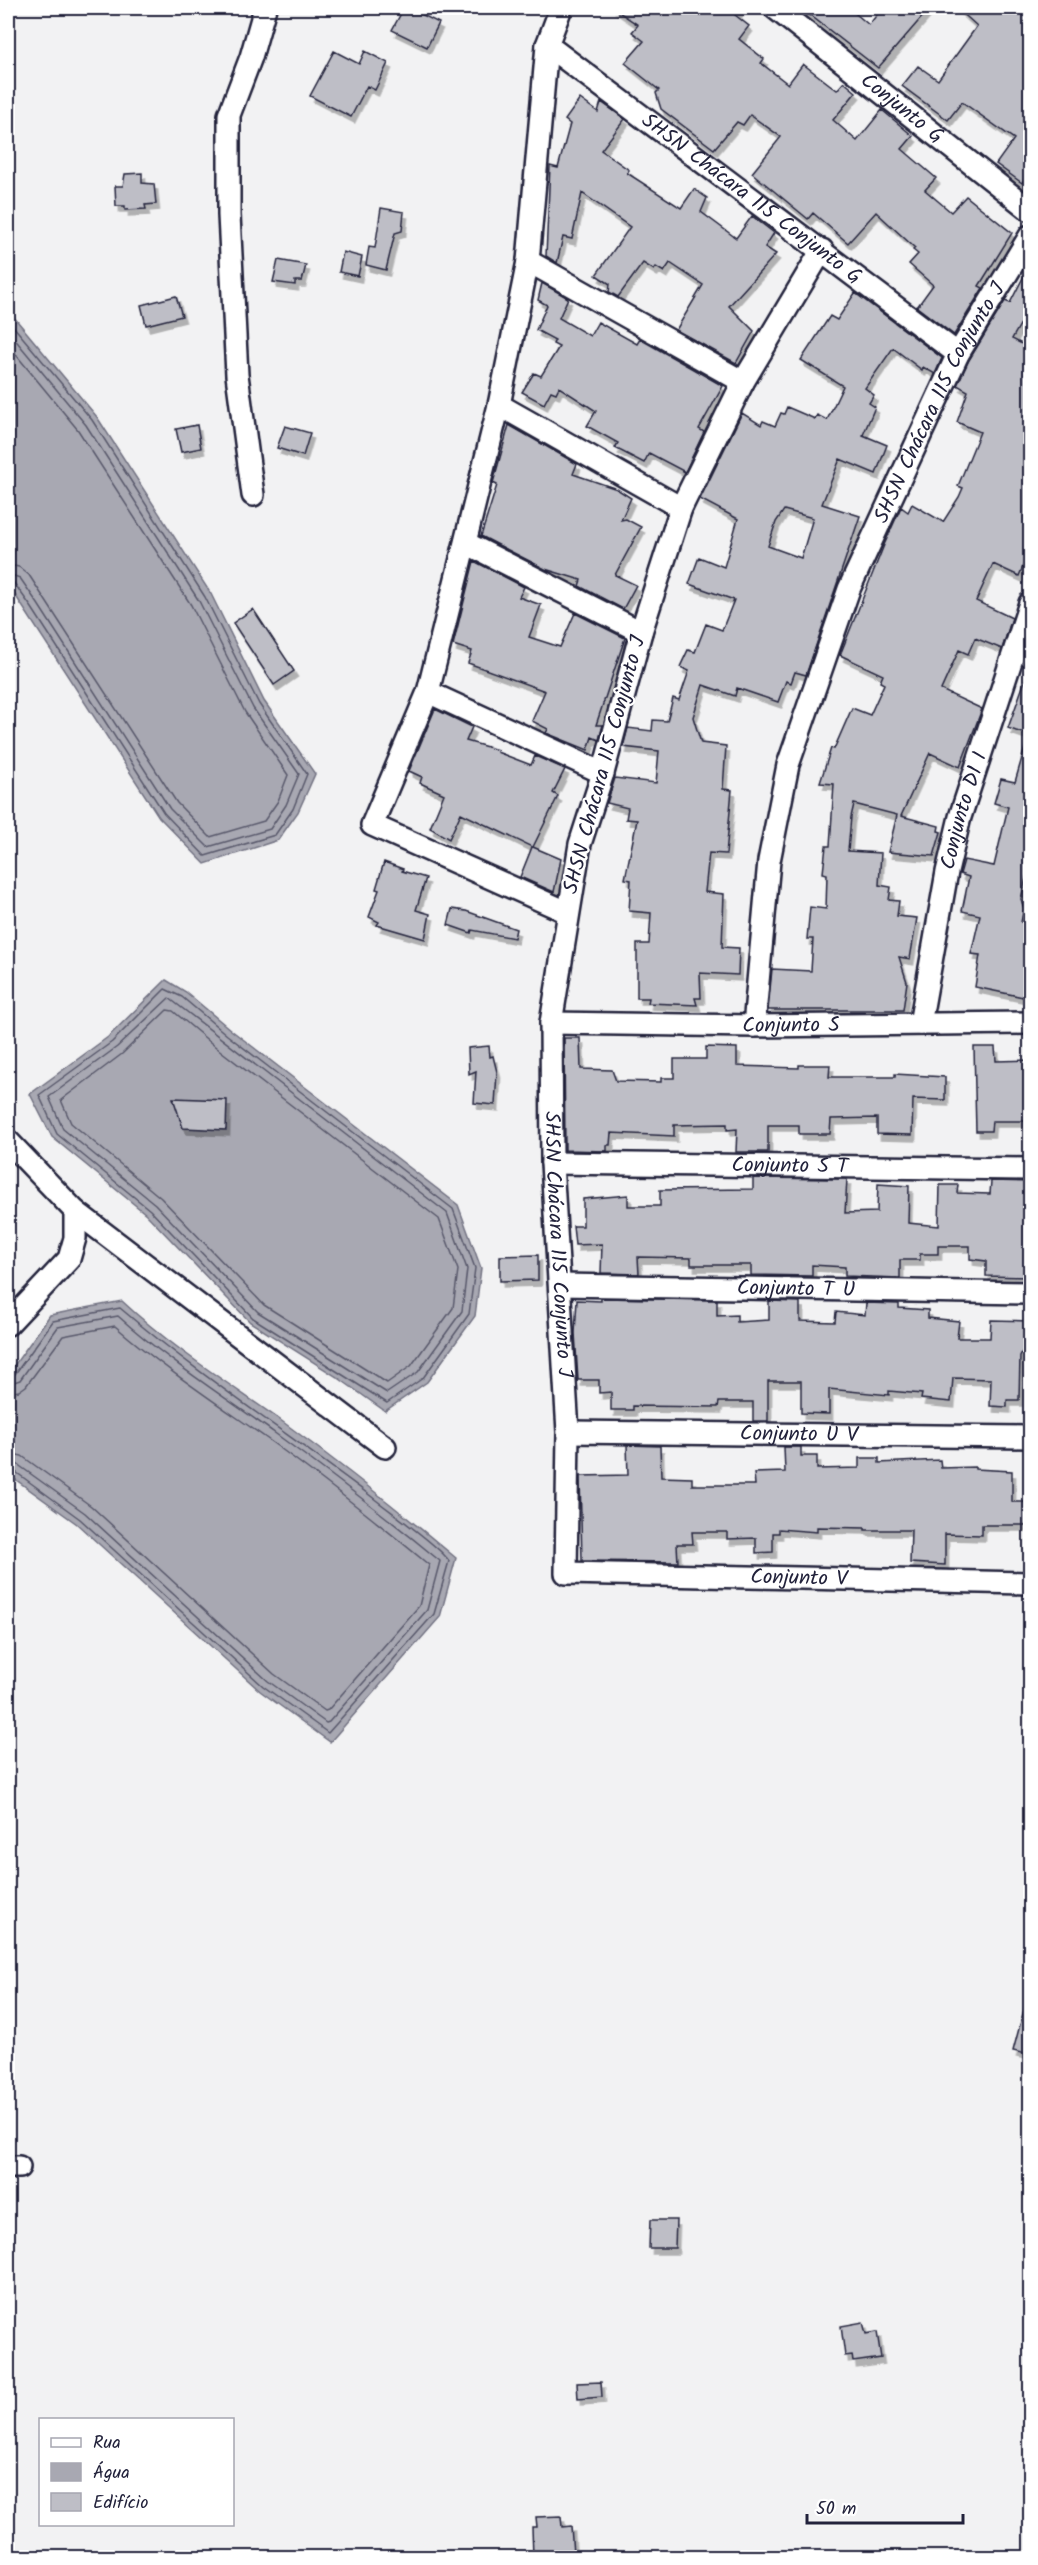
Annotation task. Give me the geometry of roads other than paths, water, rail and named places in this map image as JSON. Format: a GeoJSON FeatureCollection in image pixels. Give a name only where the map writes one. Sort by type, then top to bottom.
{"type":"FeatureCollection","features":[{"type":"Feature","properties":{"kind":"street"},"geometry":{"type":"LineString","coordinates":[[253,495],[237,375],[229,215],[229,115],[251,57],[266,8]]}},
{"type":"Feature","properties":{"kind":"street"},"geometry":{"type":"LineString","coordinates":[[561,8],[547,45],[528,261],[500,405],[428,692],[372,825],[567,912]]}},
{"type":"Feature","properties":{"kind":"street","name":"Conjunto G"},"geometry":{"type":"LineString","coordinates":[[775,8],[1030,210]]}},
{"type":"Feature","properties":{"kind":"street","name":"SHSN Chácara 115 Conjunto G"},"geometry":{"type":"LineString","coordinates":[[547,45],[958,354]]}},
{"type":"Feature","properties":{"kind":"street","name":"SHSN Chácara 115 Conjunto J"},"geometry":{"type":"LineString","coordinates":[[754,1026],[769,861],[788,765],[849,589],[958,354],[1030,236]]}},
{"type":"Feature","properties":{"kind":"street","name":"SHSN Chácara 115 Conjunto J"},"geometry":{"type":"LineString","coordinates":[[566,1573],[568,1432],[552,1163],[550,1023],[579,844],[603,773],[641,632],[681,508],[743,382],[822,250]]}},
{"type":"Feature","properties":{"kind":"street"},"geometry":{"type":"LineString","coordinates":[[528,261],[743,382]]}},
{"type":"Feature","properties":{"kind":"street"},"geometry":{"type":"LineString","coordinates":[[500,405],[681,508]]}},
{"type":"Feature","properties":{"kind":"street"},"geometry":{"type":"LineString","coordinates":[[466,543],[641,632]]}},
{"type":"Feature","properties":{"kind":"street","name":"Conjunto D1 I"},"geometry":{"type":"LineString","coordinates":[[920,1024],[947,872],[960,816],[1030,603]]}},
{"type":"Feature","properties":{"kind":"street"},"geometry":{"type":"LineString","coordinates":[[428,692],[603,773]]}},
{"type":"Feature","properties":{"kind":"street","name":"Conjunto S"},"geometry":{"type":"LineString","coordinates":[[550,1023],[754,1026],[1030,1023]]}},
{"type":"Feature","properties":{"kind":"street"},"geometry":{"type":"LineString","coordinates":[[8,1141],[75,1211],[385,1447]]}},
{"type":"Feature","properties":{"kind":"street","name":"Conjunto S T"},"geometry":{"type":"LineString","coordinates":[[552,1163],[1030,1169]]}},
{"type":"Feature","properties":{"kind":"street"},"geometry":{"type":"LineString","coordinates":[[8,1324],[69,1259],[75,1238],[75,1211]]}},
{"type":"Feature","properties":{"kind":"street","name":"Conjunto T U"},"geometry":{"type":"LineString","coordinates":[[560,1285],[1030,1293]]}},
{"type":"Feature","properties":{"kind":"street","name":"Conjunto U V"},"geometry":{"type":"LineString","coordinates":[[568,1432],[1030,1437]]}},
{"type":"Feature","properties":{"kind":"street","name":"Conjunto V"},"geometry":{"type":"LineString","coordinates":[[566,1573],[1030,1583]]}},
{"type":"Feature","properties":{"kind":"water"},"geometry":{"type":"Polygon","coordinates":[[[8,310],[97,417],[211,594],[264,701],[315,774],[298,812],[278,840],[205,864],[159,817],[8,584],[8,310]]]}},
{"type":"Feature","properties":{"kind":"water"},"geometry":{"type":"Polygon","coordinates":[[[166,980],[186,992],[231,1030],[458,1205],[481,1268],[475,1316],[427,1382],[385,1411],[337,1377],[250,1322],[146,1214],[52,1137],[30,1094],[108,1037],[166,980]]]}},
{"type":"Feature","properties":{"kind":"water"},"geometry":{"type":"Polygon","coordinates":[[[122,1301],[180,1349],[349,1472],[456,1558],[440,1617],[330,1742],[260,1691],[77,1524],[8,1474],[8,1374],[50,1315],[122,1301]]]}}]}
